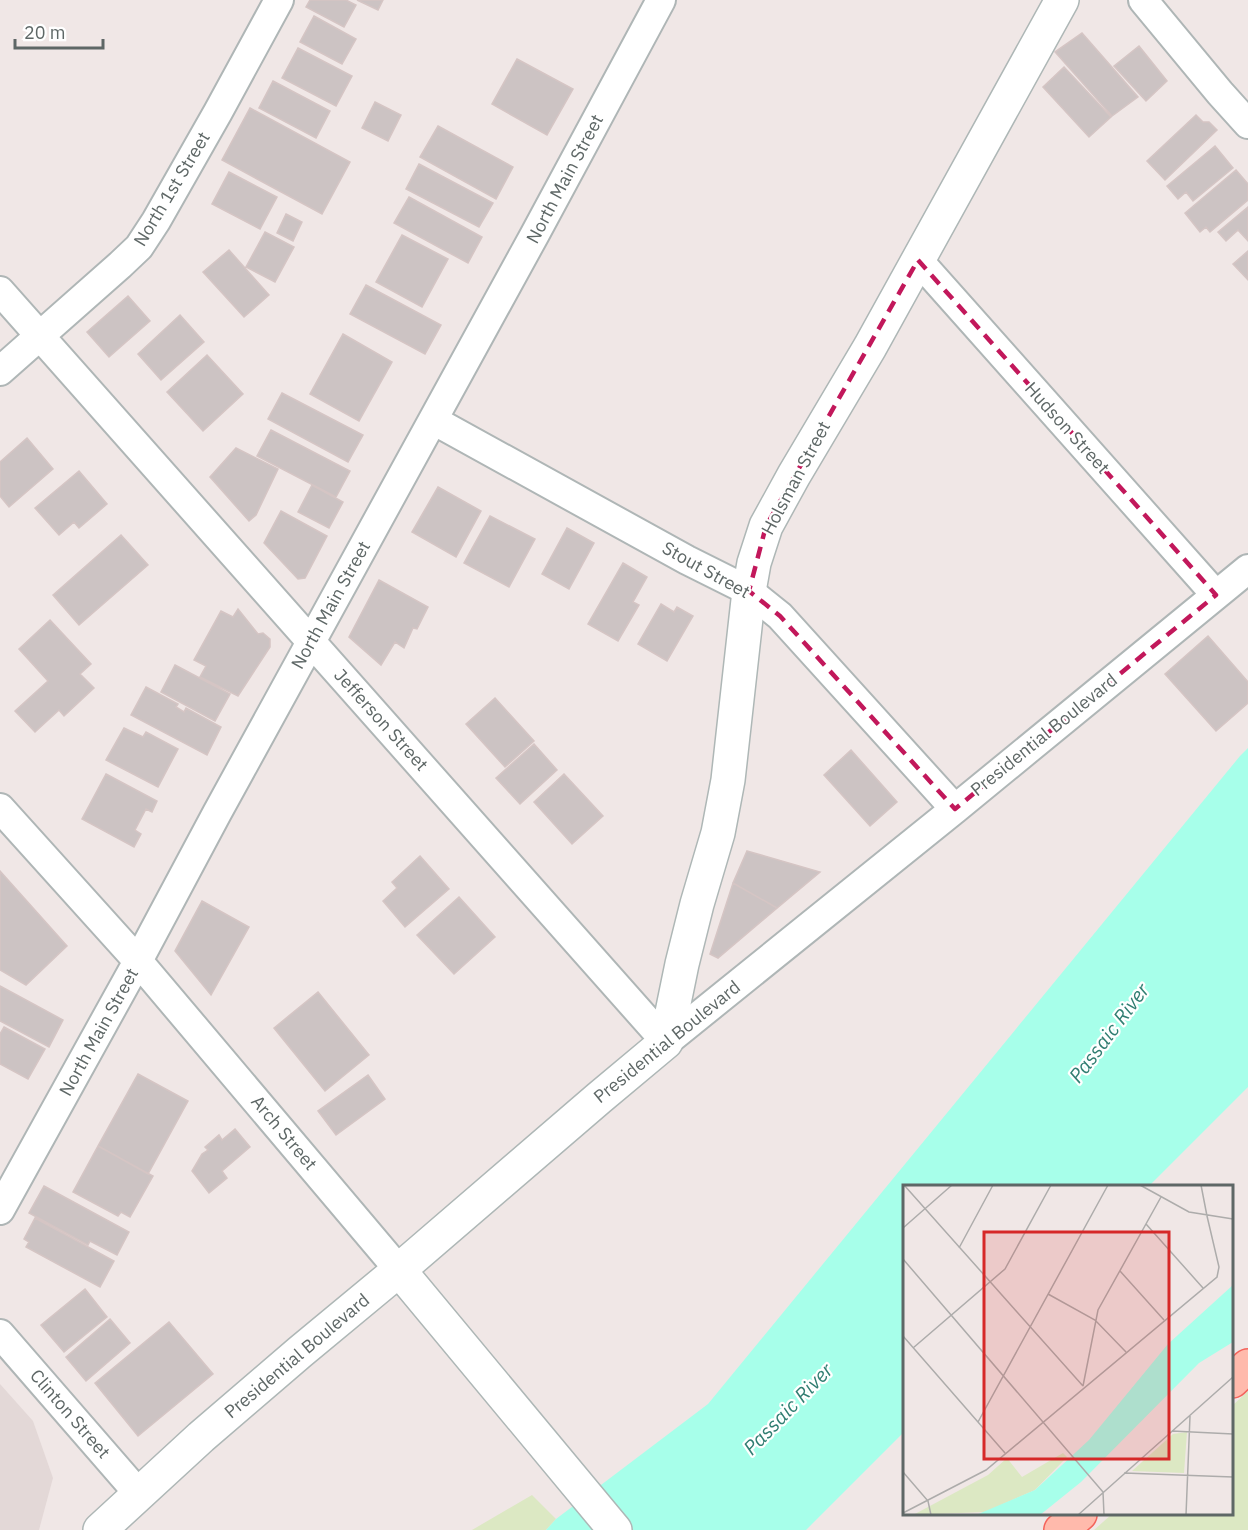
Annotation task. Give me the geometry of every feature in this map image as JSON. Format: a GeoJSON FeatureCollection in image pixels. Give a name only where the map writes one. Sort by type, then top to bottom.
{"type":"FeatureCollection","features":[{"type":"Feature","properties":{"kind":"main road"},"geometry":{"type":"LineString","coordinates":[[1233,1380],[1248,1366]]}},
{"type":"Feature","properties":{"kind":"main road"},"geometry":{"type":"LineString","coordinates":[[1061,1530],[1079,1515]]}},
{"type":"Feature","properties":{"kind":"street","name":"North 1st Street"},"geometry":{"type":"LineString","coordinates":[[0,371],[139,247],[156,221],[279,0]]}},
{"type":"Feature","properties":{"kind":"street","name":"North Main Street"},"geometry":{"type":"LineString","coordinates":[[0,1210],[661,0]]}},
{"type":"Feature","properties":{"kind":"street","name":"Holsman Street"},"geometry":{"type":"LineString","coordinates":[[666,1041],[697,904],[718,833],[728,780],[749,591],[754,563],[766,526],[918,260],[1062,0]]}},
{"type":"Feature","properties":{"kind":"street"},"geometry":{"type":"LineString","coordinates":[[1143,0],[1248,124]]}},
{"type":"Feature","properties":{"kind":"street","name":"Hudson Street"},"geometry":{"type":"LineString","coordinates":[[918,260],[1216,595]]}},
{"type":"Feature","properties":{"kind":"street","name":"Jefferson Street"},"geometry":{"type":"LineString","coordinates":[[0,291],[666,1041]]}},
{"type":"Feature","properties":{"kind":"street","name":"Stout Street"},"geometry":{"type":"LineString","coordinates":[[433,420],[687,560],[749,591],[780,616],[955,809]]}},
{"type":"Feature","properties":{"kind":"street","name":"Presidential Boulevard"},"geometry":{"type":"LineString","coordinates":[[100,1530],[201,1437],[666,1041],[955,809],[1248,569]]}},
{"type":"Feature","properties":{"kind":"street","name":"Arch Street"},"geometry":{"type":"LineString","coordinates":[[0,808],[138,961],[615,1530]]}},
{"type":"Feature","properties":{"kind":"street","name":"Clinton Street"},"geometry":{"type":"LineString","coordinates":[[0,1334],[139,1494]]}},
{"type":"Feature","properties":{"kind":"highlighted area"},"geometry":{"type":"Polygon","coordinates":[[[918,260],[1216,595],[955,809],[780,616],[749,591],[766,526],[918,260]]]}},
{"type":"Feature","properties":{"kind":"shaded area"},"geometry":{"type":"Polygon","coordinates":[[[0,1384],[33,1421],[53,1478],[39,1530],[0,1530],[0,1384]]]}},
{"type":"Feature","properties":{"kind":"shaded area"},"geometry":{"type":"Polygon","coordinates":[[[1248,1391],[1248,1530],[1094,1530],[1111,1515],[1233,1515],[1233,1405],[1248,1391]]]}},
{"type":"Feature","properties":{"kind":"shaded area"},"geometry":{"type":"Polygon","coordinates":[[[532,1495],[556,1519],[546,1530],[472,1530],[532,1495]]]}},
{"type":"Feature","properties":{"kind":"water","name":"Passaic River"},"geometry":{"type":"Polygon","coordinates":[[[1248,748],[1248,1087],[1150,1185],[903,1185],[903,1433],[806,1530],[546,1530],[556,1519],[708,1404],[1248,748]]]}},
{"type":"Feature","properties":{"kind":"building"},"geometry":{"type":"Polygon","coordinates":[[[310,0],[346,0],[356,5],[344,27],[306,7],[310,0]]]}},
{"type":"Feature","properties":{"kind":"building"},"geometry":{"type":"Polygon","coordinates":[[[357,0],[383,0],[378,10],[357,0]]]}},
{"type":"Feature","properties":{"kind":"building"},"geometry":{"type":"Polygon","coordinates":[[[314,16],[356,39],[342,64],[300,42],[314,16]]]}},
{"type":"Feature","properties":{"kind":"building"},"geometry":{"type":"Polygon","coordinates":[[[1082,33],[1138,97],[1112,116],[1055,52],[1082,33]]]}},
{"type":"Feature","properties":{"kind":"building"},"geometry":{"type":"Polygon","coordinates":[[[1139,46],[1167,81],[1146,101],[1114,66],[1139,46]]]}},
{"type":"Feature","properties":{"kind":"building"},"geometry":{"type":"Polygon","coordinates":[[[298,48],[352,76],[336,106],[282,78],[298,48]]]}},
{"type":"Feature","properties":{"kind":"building"},"geometry":{"type":"Polygon","coordinates":[[[517,59],[573,89],[547,135],[492,104],[517,59]]]}},
{"type":"Feature","properties":{"kind":"building"},"geometry":{"type":"Polygon","coordinates":[[[1064,67],[1111,117],[1089,137],[1043,87],[1064,67]]]}},
{"type":"Feature","properties":{"kind":"building"},"geometry":{"type":"Polygon","coordinates":[[[273,81],[330,111],[316,138],[259,108],[273,81]]]}},
{"type":"Feature","properties":{"kind":"building"},"geometry":{"type":"Polygon","coordinates":[[[375,102],[401,115],[388,141],[362,128],[375,102]]]}},
{"type":"Feature","properties":{"kind":"building"},"geometry":{"type":"Polygon","coordinates":[[[250,108],[350,162],[322,214],[222,160],[250,108]]]}},
{"type":"Feature","properties":{"kind":"building"},"geometry":{"type":"Polygon","coordinates":[[[1196,115],[1203,122],[1209,122],[1217,130],[1165,180],[1147,161],[1196,115]]]}},
{"type":"Feature","properties":{"kind":"building"},"geometry":{"type":"Polygon","coordinates":[[[438,126],[513,167],[496,199],[420,157],[438,126]]]}},
{"type":"Feature","properties":{"kind":"building"},"geometry":{"type":"Polygon","coordinates":[[[1215,146],[1233,168],[1193,201],[1186,192],[1178,199],[1167,186],[1215,146]]]}},
{"type":"Feature","properties":{"kind":"building"},"geometry":{"type":"Polygon","coordinates":[[[419,164],[493,203],[479,227],[406,189],[419,164]]]}},
{"type":"Feature","properties":{"kind":"building"},"geometry":{"type":"Polygon","coordinates":[[[1236,170],[1248,184],[1248,200],[1210,232],[1206,227],[1200,232],[1185,213],[1236,170]]]}},
{"type":"Feature","properties":{"kind":"building"},"geometry":{"type":"Polygon","coordinates":[[[229,172],[277,197],[260,229],[212,204],[229,172]]]}},
{"type":"Feature","properties":{"kind":"building"},"geometry":{"type":"Polygon","coordinates":[[[409,197],[482,237],[468,263],[394,223],[409,197]]]}},
{"type":"Feature","properties":{"kind":"building"},"geometry":{"type":"Polygon","coordinates":[[[1248,207],[1248,241],[1238,230],[1226,241],[1218,232],[1248,207]]]}},
{"type":"Feature","properties":{"kind":"building"},"geometry":{"type":"Polygon","coordinates":[[[286,214],[302,222],[293,241],[277,233],[286,214]]]}},
{"type":"Feature","properties":{"kind":"building"},"geometry":{"type":"Polygon","coordinates":[[[265,232],[294,247],[275,282],[246,267],[265,232]]]}},
{"type":"Feature","properties":{"kind":"building"},"geometry":{"type":"Polygon","coordinates":[[[402,235],[448,259],[422,307],[376,282],[402,235]]]}},
{"type":"Feature","properties":{"kind":"building"},"geometry":{"type":"Polygon","coordinates":[[[229,250],[269,295],[244,317],[203,272],[229,250]]]}},
{"type":"Feature","properties":{"kind":"building"},"geometry":{"type":"Polygon","coordinates":[[[1248,251],[1248,280],[1233,264],[1248,251]]]}},
{"type":"Feature","properties":{"kind":"building"},"geometry":{"type":"Polygon","coordinates":[[[366,285],[441,325],[425,354],[350,314],[366,285]]]}},
{"type":"Feature","properties":{"kind":"building"},"geometry":{"type":"Polygon","coordinates":[[[128,296],[150,321],[109,357],[87,332],[128,296]]]}},
{"type":"Feature","properties":{"kind":"building"},"geometry":{"type":"Polygon","coordinates":[[[180,315],[204,342],[161,380],[138,354],[180,315]]]}},
{"type":"Feature","properties":{"kind":"building"},"geometry":{"type":"Polygon","coordinates":[[[343,334],[392,362],[359,421],[310,394],[343,334]]]}},
{"type":"Feature","properties":{"kind":"building"},"geometry":{"type":"Polygon","coordinates":[[[207,355],[243,394],[203,431],[167,392],[207,355]]]}},
{"type":"Feature","properties":{"kind":"building"},"geometry":{"type":"Polygon","coordinates":[[[282,393],[363,435],[348,462],[268,419],[282,393]]]}},
{"type":"Feature","properties":{"kind":"building"},"geometry":{"type":"Polygon","coordinates":[[[271,430],[350,471],[336,497],[257,456],[271,430]]]}},
{"type":"Feature","properties":{"kind":"building"},"geometry":{"type":"Polygon","coordinates":[[[27,438],[53,469],[9,507],[0,496],[0,462],[27,438]]]}},
{"type":"Feature","properties":{"kind":"building"},"geometry":{"type":"Polygon","coordinates":[[[236,448],[278,469],[256,515],[249,521],[210,477],[236,448]]]}},
{"type":"Feature","properties":{"kind":"building"},"geometry":{"type":"Polygon","coordinates":[[[79,471],[107,504],[79,528],[74,522],[59,535],[35,508],[79,471]]]}},
{"type":"Feature","properties":{"kind":"building"},"geometry":{"type":"Polygon","coordinates":[[[312,485],[343,502],[329,528],[298,512],[312,485]]]}},
{"type":"Feature","properties":{"kind":"building"},"geometry":{"type":"Polygon","coordinates":[[[438,487],[481,511],[456,557],[412,532],[438,487]]]}},
{"type":"Feature","properties":{"kind":"building"},"geometry":{"type":"Polygon","coordinates":[[[281,511],[327,536],[305,578],[298,579],[264,543],[281,511]]]}},
{"type":"Feature","properties":{"kind":"building"},"geometry":{"type":"Polygon","coordinates":[[[490,516],[535,539],[509,587],[464,563],[490,516]]]}},
{"type":"Feature","properties":{"kind":"building"},"geometry":{"type":"Polygon","coordinates":[[[567,528],[594,543],[569,589],[542,574],[567,528]]]}},
{"type":"Feature","properties":{"kind":"building"},"geometry":{"type":"Polygon","coordinates":[[[121,535],[148,565],[79,625],[53,595],[121,535]]]}},
{"type":"Feature","properties":{"kind":"building"},"geometry":{"type":"Polygon","coordinates":[[[623,563],[647,577],[633,602],[639,605],[618,641],[588,624],[623,563]]]}},
{"type":"Feature","properties":{"kind":"building"},"geometry":{"type":"Polygon","coordinates":[[[379,580],[428,607],[417,629],[413,628],[404,648],[395,642],[381,665],[349,637],[379,580]]]}},
{"type":"Feature","properties":{"kind":"building"},"geometry":{"type":"Polygon","coordinates":[[[661,604],[674,612],[677,607],[693,616],[667,661],[638,644],[661,604]]]}},
{"type":"Feature","properties":{"kind":"building"},"geometry":{"type":"Polygon","coordinates":[[[238,609],[258,634],[263,633],[270,639],[270,647],[238,696],[200,677],[206,666],[194,660],[221,611],[233,617],[238,609]]]}},
{"type":"Feature","properties":{"kind":"building"},"geometry":{"type":"Polygon","coordinates":[[[50,620],[91,664],[80,674],[94,688],[64,716],[59,710],[35,732],[15,711],[48,681],[19,649],[50,620]]]}},
{"type":"Feature","properties":{"kind":"building"},"geometry":{"type":"Polygon","coordinates":[[[1208,636],[1248,682],[1248,703],[1216,731],[1165,674],[1208,636]]]}},
{"type":"Feature","properties":{"kind":"building"},"geometry":{"type":"Polygon","coordinates":[[[175,665],[230,694],[215,721],[161,692],[175,665]]]}},
{"type":"Feature","properties":{"kind":"building"},"geometry":{"type":"Polygon","coordinates":[[[146,687],[178,704],[176,707],[184,712],[186,708],[221,727],[207,755],[131,715],[146,687]]]}},
{"type":"Feature","properties":{"kind":"building"},"geometry":{"type":"Polygon","coordinates":[[[495,698],[534,741],[505,767],[466,724],[495,698]]]}},
{"type":"Feature","properties":{"kind":"building"},"geometry":{"type":"Polygon","coordinates":[[[124,728],[143,737],[146,732],[178,749],[158,787],[106,760],[124,728]]]}},
{"type":"Feature","properties":{"kind":"building"},"geometry":{"type":"Polygon","coordinates":[[[534,744],[557,770],[520,804],[496,778],[534,744]]]}},
{"type":"Feature","properties":{"kind":"building"},"geometry":{"type":"Polygon","coordinates":[[[851,750],[897,802],[870,826],[824,775],[851,750]]]}},
{"type":"Feature","properties":{"kind":"building"},"geometry":{"type":"Polygon","coordinates":[[[106,774],[157,801],[152,812],[146,809],[135,830],[141,834],[134,847],[82,819],[106,774]]]}},
{"type":"Feature","properties":{"kind":"building"},"geometry":{"type":"Polygon","coordinates":[[[564,774],[603,816],[572,844],[534,802],[564,774]]]}},
{"type":"Feature","properties":{"kind":"building"},"geometry":{"type":"Polygon","coordinates":[[[747,851],[820,872],[777,908],[733,883],[747,851]]]}},
{"type":"Feature","properties":{"kind":"building"},"geometry":{"type":"Polygon","coordinates":[[[420,856],[449,889],[405,927],[383,901],[397,888],[392,882],[420,856]]]}},
{"type":"Feature","properties":{"kind":"building"},"geometry":{"type":"Polygon","coordinates":[[[0,871],[67,946],[26,985],[0,970],[0,871]]]}},
{"type":"Feature","properties":{"kind":"building"},"geometry":{"type":"Polygon","coordinates":[[[733,883],[777,908],[718,958],[710,954],[733,883]]]}},
{"type":"Feature","properties":{"kind":"building"},"geometry":{"type":"Polygon","coordinates":[[[459,897],[495,937],[454,974],[417,935],[459,897]]]}},
{"type":"Feature","properties":{"kind":"building"},"geometry":{"type":"Polygon","coordinates":[[[202,901],[249,927],[211,995],[175,951],[202,901]]]}},
{"type":"Feature","properties":{"kind":"building"},"geometry":{"type":"Polygon","coordinates":[[[0,986],[63,1020],[49,1047],[0,1021],[0,986]]]}},
{"type":"Feature","properties":{"kind":"building"},"geometry":{"type":"Polygon","coordinates":[[[318,992],[369,1055],[325,1091],[274,1028],[318,992]]]}},
{"type":"Feature","properties":{"kind":"building"},"geometry":{"type":"Polygon","coordinates":[[[4,1027],[45,1049],[28,1079],[0,1064],[0,1034],[4,1027]]]}},
{"type":"Feature","properties":{"kind":"building"},"geometry":{"type":"Polygon","coordinates":[[[138,1074],[188,1101],[148,1174],[98,1146],[138,1074]]]}},
{"type":"Feature","properties":{"kind":"building"},"geometry":{"type":"Polygon","coordinates":[[[368,1075],[385,1099],[336,1135],[318,1111],[368,1075]]]}},
{"type":"Feature","properties":{"kind":"building"},"geometry":{"type":"Polygon","coordinates":[[[235,1129],[250,1147],[222,1171],[227,1178],[209,1193],[192,1171],[202,1154],[208,1150],[205,1147],[219,1135],[222,1140],[235,1129]]]}},
{"type":"Feature","properties":{"kind":"building"},"geometry":{"type":"Polygon","coordinates":[[[98,1146],[153,1176],[130,1217],[121,1212],[118,1216],[73,1192],[98,1146]]]}},
{"type":"Feature","properties":{"kind":"building"},"geometry":{"type":"Polygon","coordinates":[[[44,1186],[129,1232],[117,1255],[90,1241],[88,1245],[29,1213],[44,1186]]]}},
{"type":"Feature","properties":{"kind":"building"},"geometry":{"type":"Polygon","coordinates":[[[35,1218],[114,1261],[100,1287],[26,1247],[29,1242],[24,1239],[35,1218]]]}},
{"type":"Feature","properties":{"kind":"building"},"geometry":{"type":"Polygon","coordinates":[[[85,1289],[107,1317],[64,1352],[41,1325],[85,1289]]]}},
{"type":"Feature","properties":{"kind":"building"},"geometry":{"type":"Polygon","coordinates":[[[110,1319],[130,1343],[86,1381],[66,1357],[110,1319]]]}},
{"type":"Feature","properties":{"kind":"building"},"geometry":{"type":"Polygon","coordinates":[[[169,1322],[213,1374],[138,1436],[95,1383],[169,1322]]]}}]}
